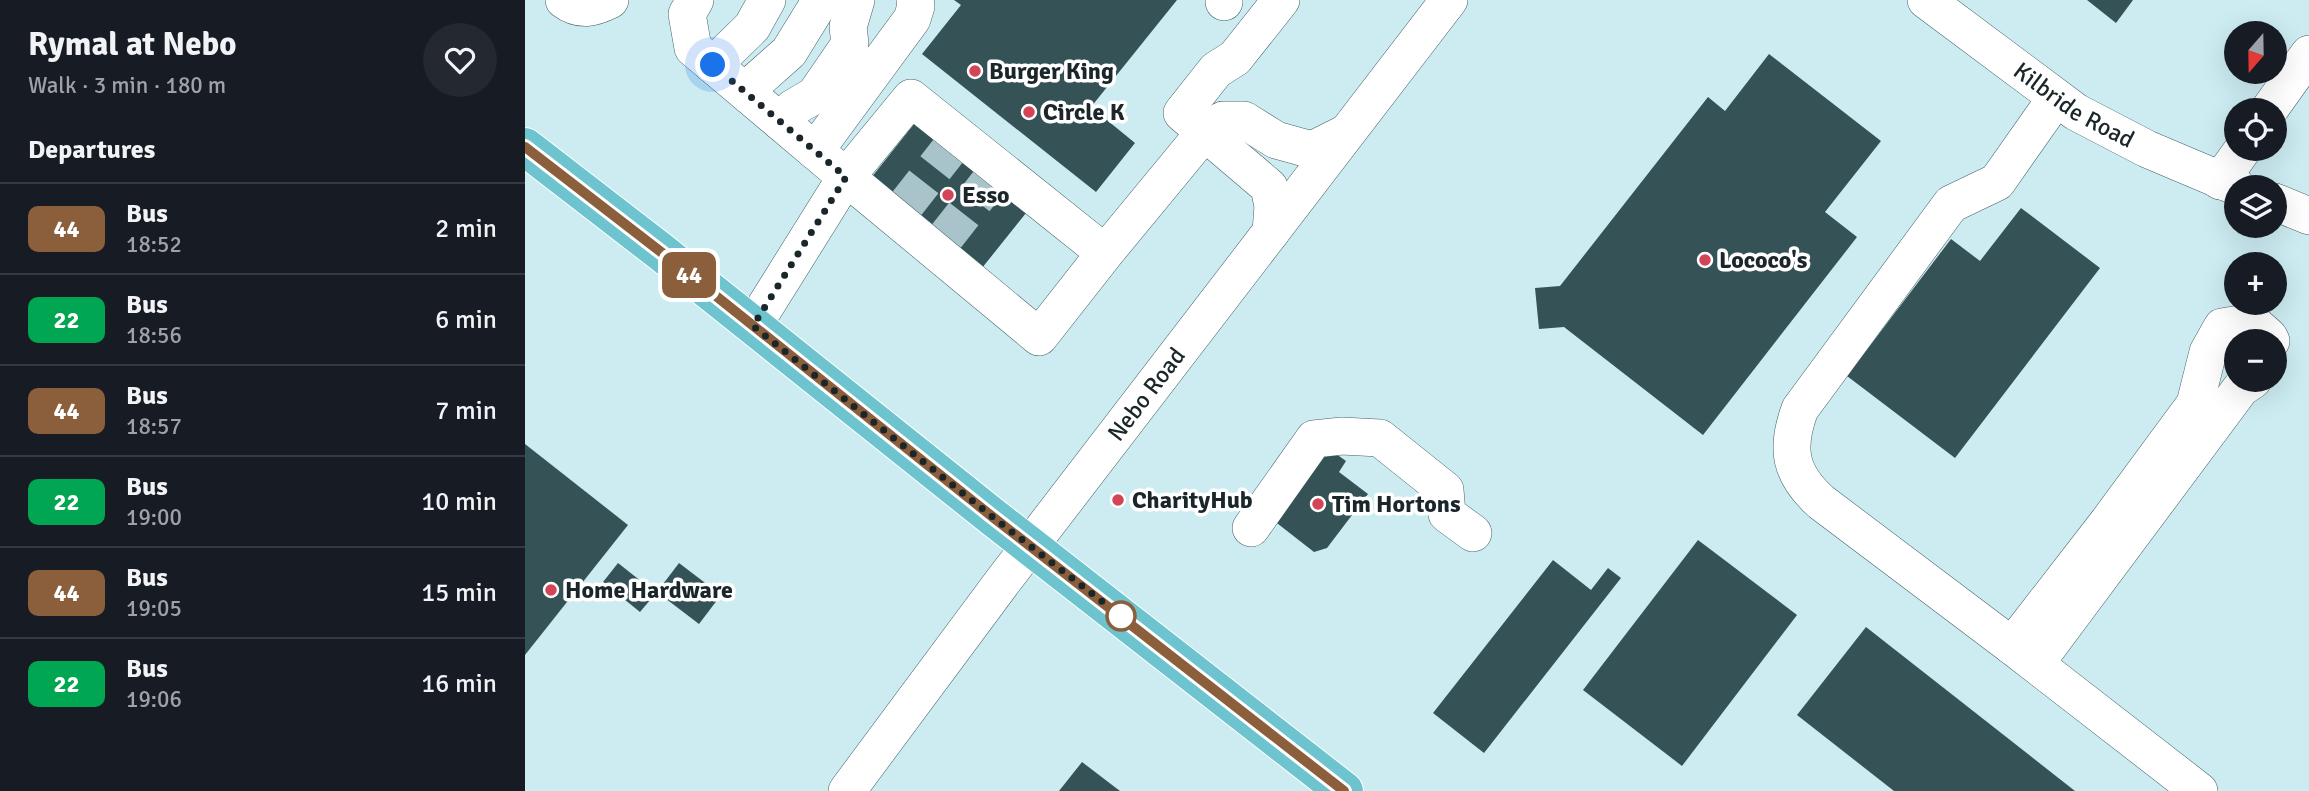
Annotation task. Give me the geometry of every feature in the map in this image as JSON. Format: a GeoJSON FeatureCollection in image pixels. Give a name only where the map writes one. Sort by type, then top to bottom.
{"type":"FeatureCollection","features":[{"type":"Feature","properties":{"kind":"main road"},"geometry":{"type":"LineString","coordinates":[[525,147],[1344,791]]}},
{"type":"Feature","properties":{"kind":"street"},"geometry":{"type":"LineString","coordinates":[[564,0],[569,4],[591,9],[610,0]]}},
{"type":"Feature","properties":{"kind":"street"},"geometry":{"type":"LineString","coordinates":[[695,0],[687,14],[693,48],[745,91],[787,115],[815,151],[938,247],[1039,337],[1204,133],[1223,121],[1244,120],[1276,140],[1312,150],[1346,134]]}},
{"type":"Feature","properties":{"kind":"street"},"geometry":{"type":"LineString","coordinates":[[713,65],[736,19],[760,0]]}},
{"type":"Feature","properties":{"kind":"street"},"geometry":{"type":"LineString","coordinates":[[713,65],[752,27],[767,0]]}},
{"type":"Feature","properties":{"kind":"street"},"geometry":{"type":"LineString","coordinates":[[815,151],[912,19],[915,0]]}},
{"type":"Feature","properties":{"kind":"street"},"geometry":{"type":"LineString","coordinates":[[1271,232],[1273,206],[1269,187],[1182,113],[1216,70],[1235,58],[1281,0]]}},
{"type":"Feature","properties":{"kind":"street","name":"Nebo Road"},"geometry":{"type":"LineString","coordinates":[[847,791],[1449,0]]}},
{"type":"Feature","properties":{"kind":"street","name":"Kilbride Road"},"geometry":{"type":"LineString","coordinates":[[1926,0],[2076,112],[2147,149],[2224,182]]}},
{"type":"Feature","properties":{"kind":"street"},"geometry":{"type":"LineString","coordinates":[[745,91],[789,52],[819,2]]}},
{"type":"Feature","properties":{"kind":"street"},"geometry":{"type":"LineString","coordinates":[[787,115],[815,95],[850,44],[852,14]]}},
{"type":"Feature","properties":{"kind":"street"},"geometry":{"type":"LineString","coordinates":[[2278,98],[2309,54]]}},
{"type":"Feature","properties":{"kind":"street"},"geometry":{"type":"LineString","coordinates":[[876,71],[911,98],[996,174],[1105,253]]}},
{"type":"Feature","properties":{"kind":"street"},"geometry":{"type":"LineString","coordinates":[[753,326],[846,177],[911,98]]}},
{"type":"Feature","properties":{"kind":"street"},"geometry":{"type":"LineString","coordinates":[[2056,98],[1997,182],[1951,204],[1800,409],[1793,429],[1791,449],[1795,470],[1806,488],[1821,502],[2024,654],[2199,791]]}},
{"type":"Feature","properties":{"kind":"street"},"geometry":{"type":"LineString","coordinates":[[2287,207],[2309,216]]}},
{"type":"Feature","properties":{"kind":"street"},"geometry":{"type":"LineString","coordinates":[[2024,654],[2108,522],[2195,404],[2208,352],[2222,327],[2252,322],[2260,329]]}},
{"type":"Feature","properties":{"kind":"street"},"geometry":{"type":"LineString","coordinates":[[2024,654],[2238,392]]}},
{"type":"Feature","properties":{"kind":"street"},"geometry":{"type":"LineString","coordinates":[[1251,528],[1314,439],[1342,436],[1380,438],[1445,490],[1460,523]]}},
{"type":"Feature","properties":{"kind":"building"},"geometry":{"type":"Polygon","coordinates":[[[954,0],[1177,0],[1091,107],[1135,143],[1096,192],[922,54],[961,5],[954,0]]]}},
{"type":"Feature","properties":{"kind":"building"},"geometry":{"type":"Polygon","coordinates":[[[2087,0],[2133,0],[2116,23],[2087,0]]]}},
{"type":"Feature","properties":{"kind":"building"},"geometry":{"type":"Polygon","coordinates":[[[1769,54],[1881,141],[1825,212],[1857,237],[1703,435],[1564,327],[1539,329],[1535,288],[1560,286],[1708,97],[1725,111],[1769,54]]]}},
{"type":"Feature","properties":{"kind":"building","name":"Esso"},"geometry":{"type":"Polygon","coordinates":[[[918,119],[1030,208],[978,273],[867,183],[918,119]]]}},
{"type":"Feature","properties":{"kind":"building"},"geometry":{"type":"Polygon","coordinates":[[[2021,208],[2100,268],[1955,458],[1847,376],[1951,239],[1980,261],[2021,208]]]}},
{"type":"Feature","properties":{"kind":"building","name":"Home Hardware"},"geometry":{"type":"Polygon","coordinates":[[[525,444],[628,525],[525,655],[525,444]]]}},
{"type":"Feature","properties":{"kind":"building"},"geometry":{"type":"Polygon","coordinates":[[[1325,446],[1346,461],[1339,472],[1368,494],[1327,548],[1314,552],[1273,520],[1325,446]]]}},
{"type":"Feature","properties":{"kind":"building"},"geometry":{"type":"Polygon","coordinates":[[[1698,540],[1797,615],[1682,766],[1583,690],[1698,540]]]}},
{"type":"Feature","properties":{"kind":"building"},"geometry":{"type":"Polygon","coordinates":[[[1553,560],[1591,590],[1608,568],[1621,578],[1484,753],[1433,713],[1553,560]]]}},
{"type":"Feature","properties":{"kind":"building"},"geometry":{"type":"Polygon","coordinates":[[[618,563],[656,593],[640,612],[603,582],[618,563]]]}},
{"type":"Feature","properties":{"kind":"building"},"geometry":{"type":"Polygon","coordinates":[[[679,563],[721,595],[699,624],[657,592],[679,563]]]}},
{"type":"Feature","properties":{"kind":"building"},"geometry":{"type":"Polygon","coordinates":[[[1866,627],[2075,791],[1894,791],[1797,715],[1866,627]]]}},
{"type":"Feature","properties":{"kind":"building"},"geometry":{"type":"Polygon","coordinates":[[[1082,762],[1120,791],[1059,791],[1082,762]]]}},
{"type":"Feature","properties":{"kind":"tunnel"},"geometry":{"type":"LineString","coordinates":[[901,211],[952,146]]}},
{"type":"Feature","properties":{"kind":"tunnel"},"geometry":{"type":"LineString","coordinates":[[941,243],[992,178]]}},
{"type":"Feature","properties":{"kind":"bus line","name":"44"},"geometry":{"type":"LineString","coordinates":[[525,147],[1344,791]]}},
{"type":"Feature","properties":{"kind":"place","name":"Burger King"},"geometry":{"type":"Point","coordinates":[975,71]}},
{"type":"Feature","properties":{"kind":"place","name":"Circle K"},"geometry":{"type":"Point","coordinates":[1029,112]}},
{"type":"Feature","properties":{"kind":"place","name":"Esso"},"geometry":{"type":"Point","coordinates":[948,195]}},
{"type":"Feature","properties":{"kind":"place","name":"Lococo's"},"geometry":{"type":"Point","coordinates":[1705,260]}},
{"type":"Feature","properties":{"kind":"place","name":"CharityHub"},"geometry":{"type":"Point","coordinates":[1118,500]}},
{"type":"Feature","properties":{"kind":"place","name":"Tim Hortons"},"geometry":{"type":"Point","coordinates":[1318,504]}},
{"type":"Feature","properties":{"kind":"place","name":"Home Hardware"},"geometry":{"type":"Point","coordinates":[551,590]}},
{"type":"Feature","properties":{"kind":"route"},"geometry":{"type":"LineString","coordinates":[[713,65],[846,177],[753,326],[1121,616]]}}]}
